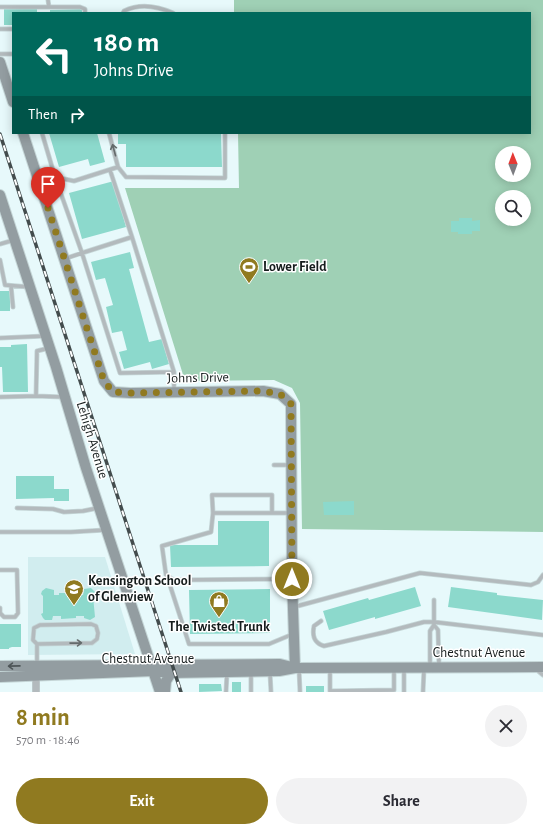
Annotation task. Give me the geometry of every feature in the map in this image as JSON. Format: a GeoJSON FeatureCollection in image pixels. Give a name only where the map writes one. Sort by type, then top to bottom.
{"type":"FeatureCollection","features":[{"type":"Feature","properties":{"kind":"street"},"geometry":{"type":"LineString","coordinates":[[0,62],[12,96]]}},
{"type":"Feature","properties":{"kind":"street","name":"Johns Drive"},"geometry":{"type":"LineString","coordinates":[[23,134],[104,381],[113,392],[174,393],[263,391],[280,394],[291,404],[292,579],[297,668]]}},
{"type":"Feature","properties":{"kind":"street","name":"Lehigh Avenue"},"geometry":{"type":"LineString","coordinates":[[0,195],[50,348],[106,530],[160,692]]}},
{"type":"Feature","properties":{"kind":"street","name":"Chestnut Avenue"},"geometry":{"type":"LineString","coordinates":[[0,666],[37,670],[270,668],[280,664],[297,668],[538,667]]}},
{"type":"Feature","properties":{"kind":"street","name":"Chestnut Avenue"},"geometry":{"type":"LineString","coordinates":[[153,668],[171,673],[227,672],[251,668]]}},
{"type":"Feature","properties":{"kind":"street"},"geometry":{"type":"LineString","coordinates":[[36,692],[37,670]]}},
{"type":"Feature","properties":{"kind":"street","name":"Chestnut Avenue"},"geometry":{"type":"LineString","coordinates":[[0,677],[37,670]]}},
{"type":"Feature","properties":{"kind":"street"},"geometry":{"type":"LineString","coordinates":[[165,692],[166,681],[171,673]]}},
{"type":"Feature","properties":{"kind":"lane"},"geometry":{"type":"LineString","coordinates":[[48,0],[49,7]]}},
{"type":"Feature","properties":{"kind":"lane"},"geometry":{"type":"LineString","coordinates":[[124,12],[132,7],[150,6],[170,12]]}},
{"type":"Feature","properties":{"kind":"lane"},"geometry":{"type":"LineString","coordinates":[[0,7],[80,7],[85,9],[85,12]]}},
{"type":"Feature","properties":{"kind":"lane"},"geometry":{"type":"LineString","coordinates":[[44,7],[44,12]]}},
{"type":"Feature","properties":{"kind":"lane"},"geometry":{"type":"LineString","coordinates":[[0,29],[12,28]]}},
{"type":"Feature","properties":{"kind":"lane"},"geometry":{"type":"LineString","coordinates":[[0,54],[12,54]]}},
{"type":"Feature","properties":{"kind":"lane"},"geometry":{"type":"LineString","coordinates":[[42,134],[55,177],[82,253],[120,373],[174,372]]}},
{"type":"Feature","properties":{"kind":"lane"},"geometry":{"type":"LineString","coordinates":[[109,134],[118,167],[126,178],[224,178],[225,134]]}},
{"type":"Feature","properties":{"kind":"lane"},"geometry":{"type":"LineString","coordinates":[[39,183],[55,177],[74,181],[118,167]]}},
{"type":"Feature","properties":{"kind":"lane"},"geometry":{"type":"LineString","coordinates":[[110,170],[174,372],[174,393]]}},
{"type":"Feature","properties":{"kind":"lane"},"geometry":{"type":"LineString","coordinates":[[64,259],[132,237]]}},
{"type":"Feature","properties":{"kind":"lane"},"geometry":{"type":"LineString","coordinates":[[0,244],[15,240]]}},
{"type":"Feature","properties":{"kind":"lane"},"geometry":{"type":"LineString","coordinates":[[0,260],[5,285]]}},
{"type":"Feature","properties":{"kind":"lane"},"geometry":{"type":"LineString","coordinates":[[0,285],[30,287]]}},
{"type":"Feature","properties":{"kind":"lane"},"geometry":{"type":"LineString","coordinates":[[11,286],[12,307]]}},
{"type":"Feature","properties":{"kind":"lane"},"geometry":{"type":"LineString","coordinates":[[0,338],[46,336]]}},
{"type":"Feature","properties":{"kind":"lane"},"geometry":{"type":"LineString","coordinates":[[36,396],[37,351],[50,348]]}},
{"type":"Feature","properties":{"kind":"lane"},"geometry":{"type":"LineString","coordinates":[[0,397],[36,396],[65,398]]}},
{"type":"Feature","properties":{"kind":"lane"},"geometry":{"type":"LineString","coordinates":[[274,465],[292,466]]}},
{"type":"Feature","properties":{"kind":"lane"},"geometry":{"type":"LineString","coordinates":[[272,512],[272,495],[212,495],[213,512],[211,532],[162,546],[166,574],[189,644],[269,644],[295,633]]}},
{"type":"Feature","properties":{"kind":"lane"},"geometry":{"type":"LineString","coordinates":[[17,508],[83,512],[99,507]]}},
{"type":"Feature","properties":{"kind":"lane"},"geometry":{"type":"LineString","coordinates":[[213,512],[292,513]]}},
{"type":"Feature","properties":{"kind":"lane"},"geometry":{"type":"LineString","coordinates":[[0,532],[71,532],[106,530]]}},
{"type":"Feature","properties":{"kind":"lane"},"geometry":{"type":"LineString","coordinates":[[0,570],[17,570],[18,614],[15,616],[4,617],[0,613],[0,608]]}},
{"type":"Feature","properties":{"kind":"lane"},"geometry":{"type":"LineString","coordinates":[[294,607],[420,573],[531,585],[538,582],[543,576]]}},
{"type":"Feature","properties":{"kind":"lane"},"geometry":{"type":"LineString","coordinates":[[166,574],[174,580],[292,579]]}},
{"type":"Feature","properties":{"kind":"lane"},"geometry":{"type":"LineString","coordinates":[[431,667],[430,631],[434,623],[434,600]]}},
{"type":"Feature","properties":{"kind":"lane"},"geometry":{"type":"LineString","coordinates":[[320,622],[314,626],[312,633],[314,640],[324,646],[424,622],[543,635]]}},
{"type":"Feature","properties":{"kind":"lane"},"geometry":{"type":"LineString","coordinates":[[424,692],[431,667],[438,630],[434,623]]}},
{"type":"Feature","properties":{"kind":"lane"},"geometry":{"type":"LineString","coordinates":[[37,644],[92,643],[98,639],[98,633],[96,626],[91,624],[40,625],[34,628],[33,640],[37,644],[37,670]]}},
{"type":"Feature","properties":{"kind":"lane"},"geometry":{"type":"LineString","coordinates":[[330,668],[330,691],[394,691],[399,667]]}},
{"type":"Feature","properties":{"kind":"lane"},"geometry":{"type":"LineString","coordinates":[[399,667],[404,692]]}},
{"type":"Feature","properties":{"kind":"lane"},"geometry":{"type":"LineString","coordinates":[[538,667],[543,675]]}},
{"type":"Feature","properties":{"kind":"lane"},"geometry":{"type":"LineString","coordinates":[[251,668],[251,692]]}},
{"type":"Feature","properties":{"kind":"lane"},"geometry":{"type":"LineString","coordinates":[[270,668],[271,692]]}},
{"type":"Feature","properties":{"kind":"lane"},"geometry":{"type":"LineString","coordinates":[[297,668],[300,692]]}},
{"type":"Feature","properties":{"kind":"lane"},"geometry":{"type":"LineString","coordinates":[[226,692],[227,672]]}},
{"type":"Feature","properties":{"kind":"shaded area","name":"Kensington School of Glenview"},"geometry":{"type":"Polygon","coordinates":[[[28,557],[105,557],[135,654],[28,655],[28,557]]]}},
{"type":"Feature","properties":{"kind":"green space"},"geometry":{"type":"Polygon","coordinates":[[[234,0],[543,0],[543,532],[302,529],[300,403],[292,388],[274,380],[185,381],[125,188],[239,188],[238,134],[531,134],[531,12],[234,12],[234,0]]]}},
{"type":"Feature","properties":{"kind":"building"},"geometry":{"type":"Polygon","coordinates":[[[4,9],[37,9],[37,12],[12,12],[12,25],[4,25],[4,9]]]}},
{"type":"Feature","properties":{"kind":"building"},"geometry":{"type":"Polygon","coordinates":[[[82,9],[82,12],[50,12],[50,10],[82,9]]]}},
{"type":"Feature","properties":{"kind":"building"},"geometry":{"type":"Polygon","coordinates":[[[49,134],[97,134],[105,162],[90,166],[88,159],[59,167],[49,134]]]}},
{"type":"Feature","properties":{"kind":"building"},"geometry":{"type":"Polygon","coordinates":[[[118,134],[221,134],[222,167],[126,167],[126,144],[118,144],[118,134]]]}},
{"type":"Feature","properties":{"kind":"building"},"geometry":{"type":"Polygon","coordinates":[[[114,181],[126,227],[82,239],[69,193],[114,181]]]}},
{"type":"Feature","properties":{"kind":"building"},"geometry":{"type":"Polygon","coordinates":[[[459,218],[472,218],[472,221],[480,220],[480,231],[472,231],[472,234],[458,234],[458,232],[451,232],[451,221],[459,221],[459,218]]]}},
{"type":"Feature","properties":{"kind":"building"},"geometry":{"type":"Polygon","coordinates":[[[130,252],[134,268],[129,269],[149,342],[162,339],[169,364],[152,369],[150,362],[124,369],[119,352],[127,350],[122,331],[112,333],[106,307],[113,305],[105,278],[96,280],[91,262],[130,252]]]}},
{"type":"Feature","properties":{"kind":"building"},"geometry":{"type":"Polygon","coordinates":[[[0,291],[10,291],[10,311],[0,311],[0,291]]]}},
{"type":"Feature","properties":{"kind":"building"},"geometry":{"type":"Polygon","coordinates":[[[27,344],[28,392],[3,392],[2,367],[0,367],[0,347],[11,347],[11,345],[27,344]]]}},
{"type":"Feature","properties":{"kind":"building"},"geometry":{"type":"Polygon","coordinates":[[[16,476],[54,476],[54,489],[69,489],[69,501],[54,501],[54,498],[16,499],[16,476]]]}},
{"type":"Feature","properties":{"kind":"building"},"geometry":{"type":"Polygon","coordinates":[[[354,501],[354,515],[324,515],[323,502],[354,501]]]}},
{"type":"Feature","properties":{"kind":"building"},"geometry":{"type":"Polygon","coordinates":[[[218,521],[269,521],[269,566],[171,567],[170,545],[218,545],[218,521]]]}},
{"type":"Feature","properties":{"kind":"building"},"geometry":{"type":"Polygon","coordinates":[[[415,587],[421,606],[329,630],[323,611],[368,598],[369,600],[415,587]]]}},
{"type":"Feature","properties":{"kind":"building"},"geometry":{"type":"Polygon","coordinates":[[[451,587],[497,593],[497,595],[543,600],[542,620],[448,607],[451,587]]]}},
{"type":"Feature","properties":{"kind":"building"},"geometry":{"type":"Polygon","coordinates":[[[46,588],[54,590],[54,595],[59,595],[59,593],[74,593],[74,595],[83,595],[84,589],[91,588],[95,592],[93,596],[95,617],[90,620],[84,618],[84,616],[61,619],[61,616],[53,616],[52,620],[45,620],[41,614],[43,613],[43,596],[41,594],[46,588]]]}},
{"type":"Feature","properties":{"kind":"building"},"geometry":{"type":"Polygon","coordinates":[[[270,589],[270,633],[190,634],[189,590],[270,589]]]}},
{"type":"Feature","properties":{"kind":"building"},"geometry":{"type":"Polygon","coordinates":[[[0,624],[21,624],[21,647],[0,649],[0,624]]]}},
{"type":"Feature","properties":{"kind":"building"},"geometry":{"type":"Polygon","coordinates":[[[232,682],[241,682],[241,692],[232,692],[232,682]]]}},
{"type":"Feature","properties":{"kind":"building"},"geometry":{"type":"Polygon","coordinates":[[[199,684],[221,684],[222,691],[199,692],[199,684]]]}},
{"type":"Feature","properties":{"kind":"building"},"geometry":{"type":"Polygon","coordinates":[[[306,686],[324,686],[324,692],[306,692],[306,686]]]}},
{"type":"Feature","properties":{"kind":"railway"},"geometry":{"type":"LineString","coordinates":[[0,134],[181,692]]}},
{"type":"Feature","properties":{"kind":"place","name":"Lower Field"},"geometry":{"type":"Point","coordinates":[249,284]}},
{"type":"Feature","properties":{"kind":"place","name":"Kensington School of Glenview"},"geometry":{"type":"Point","coordinates":[74,606]}},
{"type":"Feature","properties":{"kind":"place","name":"The Twisted Trunk"},"geometry":{"type":"Point","coordinates":[219,618]}},
{"type":"Feature","properties":{"kind":"route"},"geometry":{"type":"LineString","coordinates":[[48,208],[104,381],[113,392],[263,391],[280,394],[291,404],[292,579]]}}]}
